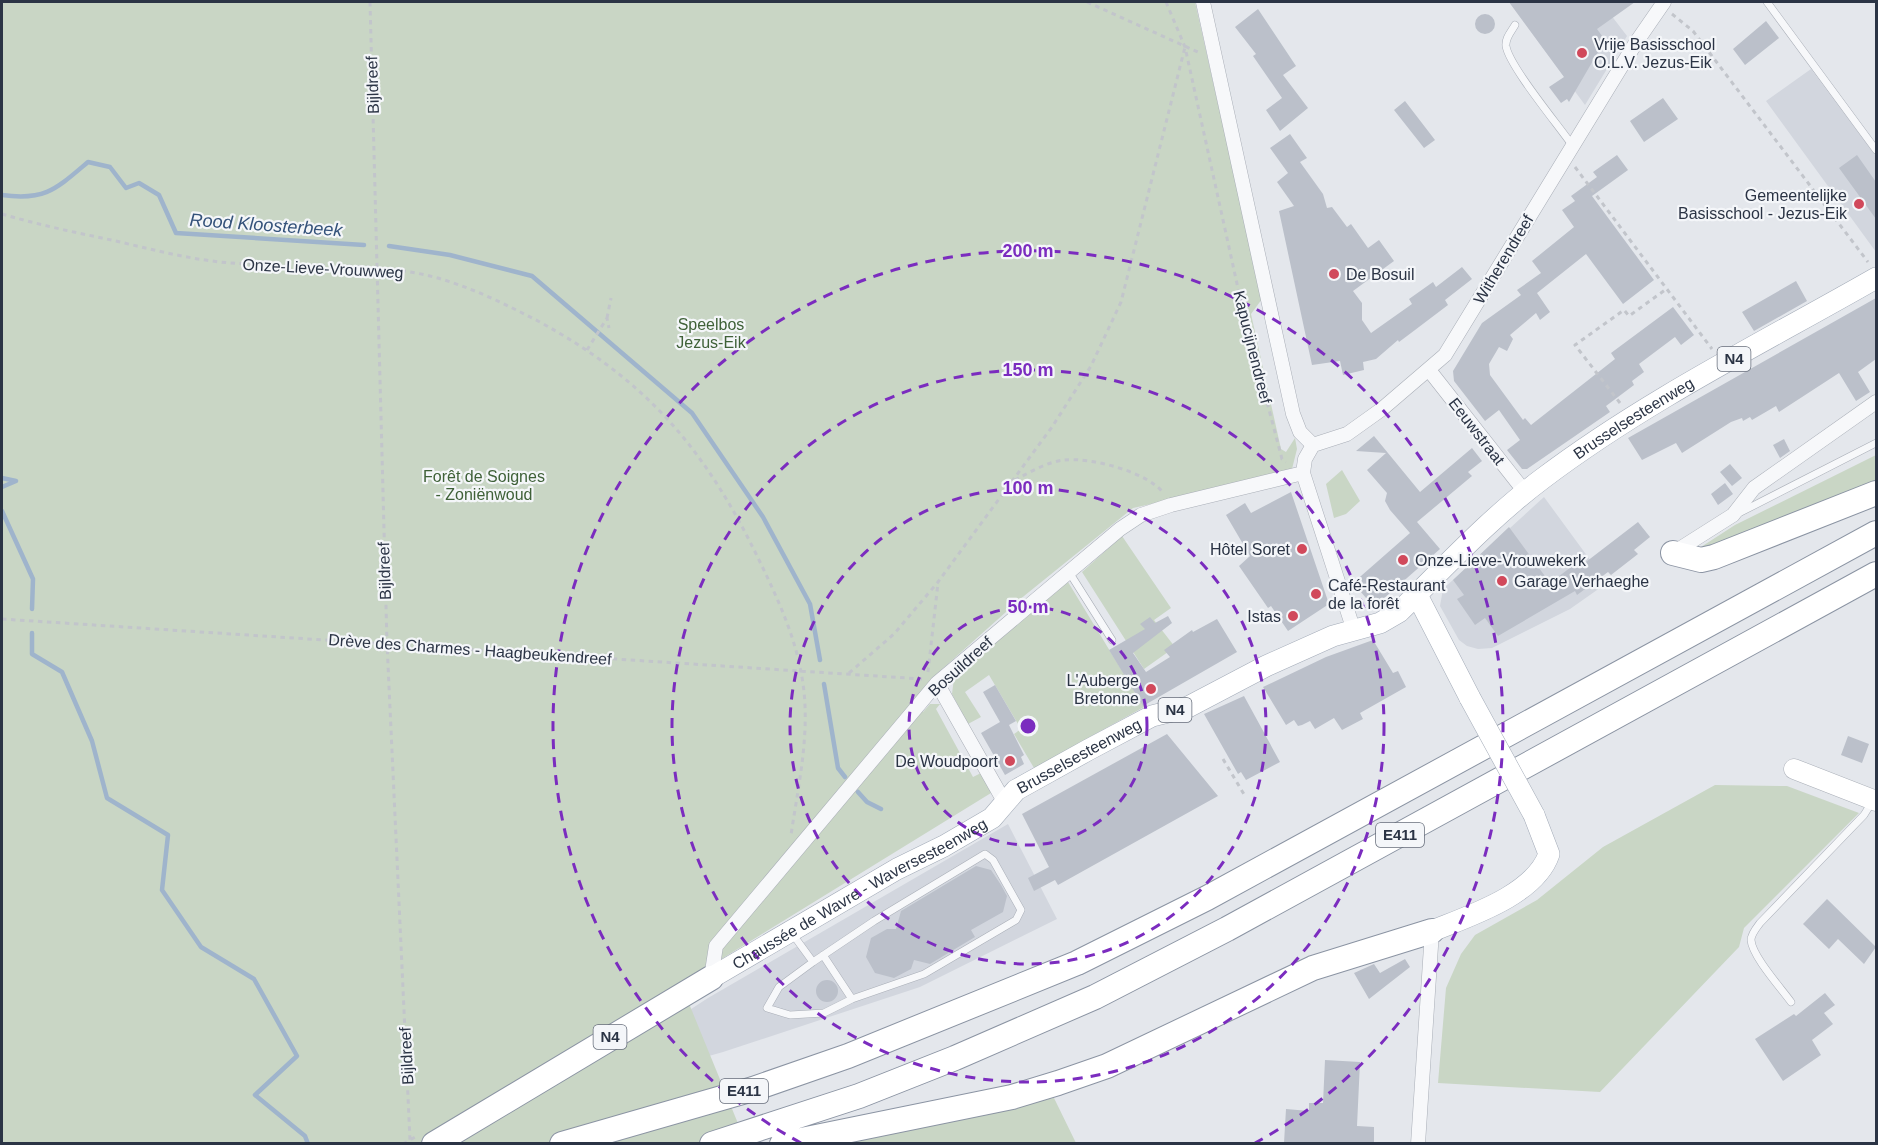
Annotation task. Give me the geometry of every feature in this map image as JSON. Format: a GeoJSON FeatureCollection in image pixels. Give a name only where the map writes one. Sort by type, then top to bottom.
{"type":"FeatureCollection","features":[{"type":"Feature","properties":{"kind":"highway"},"geometry":{"type":"LineString","coordinates":[[1673,553],[1701,560],[1714,557],[1876,493]]}},
{"type":"Feature","properties":{"kind":"highway","name":"E411"},"geometry":{"type":"LineString","coordinates":[[562,1143],[753,1089],[848,1056],[1077,963],[1217,893],[1876,533]]}},
{"type":"Feature","properties":{"kind":"highway","name":"E411"},"geometry":{"type":"LineString","coordinates":[[712,1143],[859,1096],[1095,997],[1227,929],[1876,574]]}},
{"type":"Feature","properties":{"kind":"highway"},"geometry":{"type":"LineString","coordinates":[[782,1143],[1012,1097],[1058,1083],[1107,1066],[1313,968],[1431,942]]}},
{"type":"Feature","properties":{"kind":"highway","name":"N4"},"geometry":{"type":"LineString","coordinates":[[434,1143],[713,969]]}},
{"type":"Feature","properties":{"kind":"main road","name":"Brusselsesteenweg"},"geometry":{"type":"LineString","coordinates":[[1005,803],[1016,790],[1152,716],[1188,707],[1266,666],[1333,636],[1380,623],[1399,612],[1525,492],[1575,454],[1873,271]]}},
{"type":"Feature","properties":{"kind":"main road"},"geometry":{"type":"LineString","coordinates":[[1417,595],[1536,818],[1549,854],[1539,873],[1505,898],[1431,942]]}},
{"type":"Feature","properties":{"kind":"main road","name":"Chaussée de Wavre - Waversesteenweg"},"geometry":{"type":"LineString","coordinates":[[713,969],[790,931],[992,818],[1005,803]]}},
{"type":"Feature","properties":{"kind":"street","name":"Kapucijnendreef"},"geometry":{"type":"LineString","coordinates":[[1203,2],[1293,414],[1300,432],[1313,445]]}},
{"type":"Feature","properties":{"kind":"street","name":"Witherendreef"},"geometry":{"type":"LineString","coordinates":[[1313,445],[1347,434],[1445,355],[1569,150],[1663,3]]}},
{"type":"Feature","properties":{"kind":"street","name":"Eeuwstraat"},"geometry":{"type":"LineString","coordinates":[[1429,370],[1525,492]]}},
{"type":"Feature","properties":{"kind":"street"},"geometry":{"type":"LineString","coordinates":[[1673,553],[1733,515],[1754,488],[1876,402]]}},
{"type":"Feature","properties":{"kind":"street"},"geometry":{"type":"LineString","coordinates":[[1313,445],[1305,459],[1303,473],[1354,631]]}},
{"type":"Feature","properties":{"kind":"street","name":"Bosuildreef"},"geometry":{"type":"LineString","coordinates":[[713,969],[716,946],[932,681],[1141,515],[1171,505],[1303,473]]}},
{"type":"Feature","properties":{"kind":"street"},"geometry":{"type":"LineString","coordinates":[[932,681],[1005,803]]}},
{"type":"Feature","properties":{"kind":"street"},"geometry":{"type":"LineString","coordinates":[[1794,769],[1875,800]]}},
{"type":"Feature","properties":{"kind":"street"},"geometry":{"type":"LineString","coordinates":[[1418,1143],[1431,942]]}},
{"type":"Feature","properties":{"kind":"lane"},"geometry":{"type":"LineString","coordinates":[[1767,2],[1876,150]]}},
{"type":"Feature","properties":{"kind":"lane"},"geometry":{"type":"LineString","coordinates":[[1515,25],[1507,37],[1506,47],[1569,150]]}},
{"type":"Feature","properties":{"kind":"lane"},"geometry":{"type":"LineString","coordinates":[[1733,515],[1876,443]]}},
{"type":"Feature","properties":{"kind":"lane"},"geometry":{"type":"LineString","coordinates":[[1070,572],[1112,640]]}},
{"type":"Feature","properties":{"kind":"lane"},"geometry":{"type":"LineString","coordinates":[[1791,1002],[1761,960],[1751,941],[1752,934],[1760,922],[1864,815],[1875,800]]}},
{"type":"Feature","properties":{"kind":"lane"},"geometry":{"type":"LineString","coordinates":[[985,854],[993,860],[1021,910],[1016,921],[924,975],[852,999],[824,1013],[790,1015],[767,1008],[779,987],[813,962],[985,854]]}},
{"type":"Feature","properties":{"kind":"lane"},"geometry":{"type":"LineString","coordinates":[[790,931],[813,962]]}},
{"type":"Feature","properties":{"kind":"lane"},"geometry":{"type":"LineString","coordinates":[[823,955],[852,999]]}},
{"type":"Feature","properties":{"kind":"path","name":"Bijldreef"},"geometry":{"type":"LineString","coordinates":[[370,2],[379,268],[387,643],[410,1140]]}},
{"type":"Feature","properties":{"kind":"path"},"geometry":{"type":"LineString","coordinates":[[849,673],[894,634],[938,582],[1012,482],[1092,366],[1121,302],[1185,47],[1087,2]]}},
{"type":"Feature","properties":{"kind":"path","name":"Kapucijnendreef"},"geometry":{"type":"LineString","coordinates":[[1166,2],[1185,47],[1243,310],[1282,459],[1303,473]]}},
{"type":"Feature","properties":{"kind":"path"},"geometry":{"type":"LineString","coordinates":[[1663,3],[1693,31],[1873,271]]}},
{"type":"Feature","properties":{"kind":"path"},"geometry":{"type":"LineString","coordinates":[[1569,150],[1665,290],[1724,364]]}},
{"type":"Feature","properties":{"kind":"path","name":"Onze-Lieve-Vrouwweg"},"geometry":{"type":"LineString","coordinates":[[2,214],[171,253],[227,262],[379,268],[439,278],[510,306],[587,350],[630,381],[657,406],[713,476],[743,526],[775,592],[801,671],[804,744],[787,860]]}},
{"type":"Feature","properties":{"kind":"path"},"geometry":{"type":"LineString","coordinates":[[1632,418],[1575,345],[1624,310],[1629,316],[1665,290]]}},
{"type":"Feature","properties":{"kind":"path"},"geometry":{"type":"LineString","coordinates":[[587,350],[607,318],[611,298]]}},
{"type":"Feature","properties":{"kind":"path"},"geometry":{"type":"LineString","coordinates":[[607,318],[609,327]]}},
{"type":"Feature","properties":{"kind":"path"},"geometry":{"type":"LineString","coordinates":[[1012,482],[1040,467],[1064,460],[1093,462],[1118,468],[1157,484],[1171,505]]}},
{"type":"Feature","properties":{"kind":"path"},"geometry":{"type":"LineString","coordinates":[[932,681],[938,582]]}},
{"type":"Feature","properties":{"kind":"path","name":"Drève des Charmes - Haagbeukendreef"},"geometry":{"type":"LineString","coordinates":[[2,619],[849,673],[932,681]]}},
{"type":"Feature","properties":{"kind":"path"},"geometry":{"type":"LineString","coordinates":[[1223,759],[1245,796]]}},
{"type":"Feature","properties":{"kind":"shaded area","name":"Vrije Basisschool O.L.V. Jezus-Eik"},"geometry":{"type":"Polygon","coordinates":[[[1509,2],[1601,2],[1627,36],[1585,105],[1509,2]]]}},
{"type":"Feature","properties":{"kind":"shaded area","name":"Gemeentelijke Basisschool - Jezus-Eik"},"geometry":{"type":"Polygon","coordinates":[[[1811,69],[1876,156],[1876,252],[1766,101],[1811,69]]]}},
{"type":"Feature","properties":{"kind":"shaded area"},"geometry":{"type":"Polygon","coordinates":[[[1544,497],[1607,583],[1570,609],[1492,648],[1478,649],[1467,646],[1459,640],[1440,606],[1443,589],[1544,497]]]}},
{"type":"Feature","properties":{"kind":"shaded area"},"geometry":{"type":"Polygon","coordinates":[[[1008,824],[1057,919],[920,987],[723,1052],[550,1101],[708,998],[1008,824]]]}},
{"type":"Feature","properties":{"kind":"green space","name":"Forêt de Soignes - Zoniënwoud"},"geometry":{"type":"Polygon","coordinates":[[[2,2],[1195,2],[1262,299],[1251,314],[1281,449],[1286,452],[1295,438],[1297,449],[1291,473],[1133,508],[1024,596],[940,671],[915,702],[923,712],[930,704],[940,704],[936,709],[973,777],[981,773],[991,793],[681,984],[746,1143],[2,1144],[2,2]]]}},
{"type":"Feature","properties":{"kind":"green space"},"geometry":{"type":"Polygon","coordinates":[[[1876,455],[1876,481],[1728,541],[1701,547],[1735,525],[1876,455]]]}},
{"type":"Feature","properties":{"kind":"green space"},"geometry":{"type":"Polygon","coordinates":[[[1342,470],[1360,501],[1346,514],[1334,518],[1326,484],[1342,470]]]}},
{"type":"Feature","properties":{"kind":"green space"},"geometry":{"type":"Polygon","coordinates":[[[1122,536],[1171,608],[1154,620],[1175,647],[1144,669],[1082,572],[1122,536]]]}},
{"type":"Feature","properties":{"kind":"green space"},"geometry":{"type":"Polygon","coordinates":[[[1068,582],[1144,707],[1034,768],[1014,734],[1021,729],[989,675],[965,692],[981,717],[968,724],[952,694],[954,678],[1068,582]]]}},
{"type":"Feature","properties":{"kind":"green space"},"geometry":{"type":"Polygon","coordinates":[[[1715,785],[1787,786],[1859,813],[1744,928],[1739,947],[1600,1092],[1438,1083],[1446,988],[1461,954],[1475,935],[1537,900],[1603,847],[1715,785]]]}},
{"type":"Feature","properties":{"kind":"green space"},"geometry":{"type":"Polygon","coordinates":[[[1054,1098],[1076,1143],[830,1144],[1054,1098]]]}},
{"type":"Feature","properties":{"kind":"building","name":"Vrije Basisschool O.L.V. Jezus-Eik"},"geometry":{"type":"Polygon","coordinates":[[[1509,2],[1635,2],[1597,29],[1605,40],[1569,102],[1567,99],[1561,103],[1549,87],[1564,77],[1509,2]]]}},
{"type":"Feature","properties":{"kind":"building"},"geometry":{"type":"Polygon","coordinates":[[[1258,9],[1296,66],[1283,75],[1308,108],[1280,131],[1266,110],[1282,98],[1253,56],[1256,54],[1235,27],[1258,9]]]}},
{"type":"Feature","properties":{"kind":"building"},"geometry":{"type":"Polygon","coordinates":[[[1481,14],[1489,14],[1495,20],[1495,28],[1489,34],[1481,34],[1475,28],[1475,20],[1481,14]]]}},
{"type":"Feature","properties":{"kind":"building"},"geometry":{"type":"Polygon","coordinates":[[[1766,21],[1779,38],[1745,65],[1733,49],[1766,21]]]}},
{"type":"Feature","properties":{"kind":"building"},"geometry":{"type":"Polygon","coordinates":[[[1663,98],[1678,119],[1644,142],[1630,121],[1663,98]]]}},
{"type":"Feature","properties":{"kind":"building"},"geometry":{"type":"Polygon","coordinates":[[[1405,101],[1435,140],[1424,148],[1394,110],[1405,101]]]}},
{"type":"Feature","properties":{"kind":"building"},"geometry":{"type":"Polygon","coordinates":[[[1290,134],[1307,158],[1300,162],[1323,194],[1327,208],[1332,207],[1347,227],[1351,224],[1368,248],[1379,240],[1394,261],[1353,291],[1362,303],[1362,320],[1371,333],[1412,304],[1409,299],[1433,282],[1436,287],[1462,267],[1472,279],[1445,300],[1448,305],[1399,342],[1398,340],[1376,359],[1363,362],[1364,370],[1343,375],[1340,361],[1312,365],[1279,211],[1294,206],[1277,182],[1288,173],[1270,148],[1290,134]]]}},
{"type":"Feature","properties":{"kind":"building"},"geometry":{"type":"Polygon","coordinates":[[[1617,155],[1628,170],[1592,196],[1654,280],[1623,304],[1586,254],[1537,293],[1550,312],[1540,320],[1536,313],[1510,335],[1513,339],[1507,351],[1499,347],[1489,364],[1490,375],[1523,420],[1525,418],[1531,425],[1615,359],[1611,353],[1673,307],[1694,335],[1681,345],[1675,337],[1639,364],[1644,372],[1632,381],[1634,385],[1606,406],[1610,412],[1527,469],[1522,469],[1507,450],[1520,440],[1499,410],[1485,421],[1454,381],[1453,371],[1482,323],[1521,295],[1517,290],[1541,273],[1532,261],[1574,227],[1562,210],[1575,201],[1571,196],[1597,177],[1593,172],[1617,155]]]}},
{"type":"Feature","properties":{"kind":"building"},"geometry":{"type":"Polygon","coordinates":[[[1857,155],[1876,182],[1876,219],[1839,168],[1857,155]]]}},
{"type":"Feature","properties":{"kind":"building"},"geometry":{"type":"Polygon","coordinates":[[[1796,281],[1807,301],[1754,331],[1742,312],[1796,281]]]}},
{"type":"Feature","properties":{"kind":"building"},"geometry":{"type":"Polygon","coordinates":[[[1876,298],[1876,359],[1858,372],[1870,392],[1856,401],[1839,373],[1779,412],[1776,406],[1752,420],[1750,417],[1743,421],[1742,418],[1731,422],[1682,453],[1676,443],[1642,460],[1628,438],[1876,298]]]}},
{"type":"Feature","properties":{"kind":"building"},"geometry":{"type":"Polygon","coordinates":[[[1374,436],[1420,492],[1472,448],[1482,461],[1468,472],[1472,476],[1417,522],[1440,549],[1374,607],[1353,583],[1410,533],[1390,510],[1385,501],[1387,493],[1367,470],[1386,453],[1356,451],[1374,436]]]}},
{"type":"Feature","properties":{"kind":"building"},"geometry":{"type":"Polygon","coordinates":[[[1784,439],[1790,451],[1780,458],[1773,445],[1784,439]]]}},
{"type":"Feature","properties":{"kind":"building"},"geometry":{"type":"Polygon","coordinates":[[[1730,464],[1742,478],[1732,486],[1720,472],[1730,464]]]}},
{"type":"Feature","properties":{"kind":"building"},"geometry":{"type":"Polygon","coordinates":[[[1725,483],[1733,494],[1718,505],[1711,494],[1725,483]]]}},
{"type":"Feature","properties":{"kind":"building"},"geometry":{"type":"Polygon","coordinates":[[[1291,492],[1329,604],[1288,631],[1271,606],[1268,608],[1239,566],[1250,556],[1226,515],[1245,503],[1251,513],[1291,492]]]}},
{"type":"Feature","properties":{"kind":"building","name":"Garage Verhaeghe"},"geometry":{"type":"Polygon","coordinates":[[[1638,522],[1650,537],[1634,550],[1638,554],[1611,575],[1608,572],[1577,595],[1575,591],[1498,636],[1485,618],[1475,625],[1457,599],[1464,595],[1453,580],[1509,527],[1550,583],[1579,561],[1582,565],[1638,522]]]}},
{"type":"Feature","properties":{"kind":"building"},"geometry":{"type":"Polygon","coordinates":[[[1168,616],[1172,623],[1133,653],[1146,672],[1170,657],[1164,650],[1192,630],[1193,632],[1217,619],[1237,652],[1143,706],[1109,650],[1145,629],[1140,624],[1150,617],[1155,623],[1168,616]]]}},
{"type":"Feature","properties":{"kind":"building"},"geometry":{"type":"Polygon","coordinates":[[[1373,640],[1393,673],[1398,671],[1406,687],[1360,713],[1363,719],[1342,730],[1334,718],[1315,729],[1310,721],[1298,726],[1294,720],[1286,725],[1263,687],[1326,657],[1373,640]]]}},
{"type":"Feature","properties":{"kind":"building"},"geometry":{"type":"Polygon","coordinates":[[[995,685],[1016,721],[1009,725],[1024,755],[1021,757],[1024,764],[1005,775],[981,733],[1000,722],[983,692],[995,685]]]}},
{"type":"Feature","properties":{"kind":"building"},"geometry":{"type":"Polygon","coordinates":[[[1244,696],[1280,762],[1246,780],[1241,772],[1238,774],[1204,714],[1244,696]]]}},
{"type":"Feature","properties":{"kind":"building"},"geometry":{"type":"Polygon","coordinates":[[[1167,734],[1218,796],[1058,885],[1055,880],[1034,891],[1028,878],[1049,867],[1022,814],[1167,734]]]}},
{"type":"Feature","properties":{"kind":"building"},"geometry":{"type":"Polygon","coordinates":[[[1848,736],[1869,744],[1862,763],[1841,755],[1848,736]]]}},
{"type":"Feature","properties":{"kind":"building"},"geometry":{"type":"Polygon","coordinates":[[[976,866],[991,870],[1001,885],[1007,896],[1003,912],[971,930],[975,937],[930,964],[914,960],[911,969],[894,978],[875,973],[866,957],[871,938],[887,929],[896,929],[901,911],[976,866]]]}},
{"type":"Feature","properties":{"kind":"building"},"geometry":{"type":"Polygon","coordinates":[[[1827,899],[1876,947],[1864,964],[1838,939],[1829,949],[1803,924],[1827,899]]]}},
{"type":"Feature","properties":{"kind":"building"},"geometry":{"type":"Polygon","coordinates":[[[1405,959],[1410,967],[1369,999],[1354,973],[1374,964],[1380,973],[1405,959]]]}},
{"type":"Feature","properties":{"kind":"building"},"geometry":{"type":"Polygon","coordinates":[[[827,980],[835,983],[838,991],[835,999],[827,1002],[819,999],[816,991],[819,983],[827,980]]]}},
{"type":"Feature","properties":{"kind":"building"},"geometry":{"type":"Polygon","coordinates":[[[1825,993],[1835,1005],[1824,1013],[1833,1024],[1812,1040],[1821,1055],[1783,1081],[1755,1039],[1794,1014],[1796,1016],[1825,993]]]}},
{"type":"Feature","properties":{"kind":"building"},"geometry":{"type":"Polygon","coordinates":[[[1325,1060],[1360,1062],[1357,1126],[1374,1127],[1374,1143],[1284,1143],[1286,1109],[1309,1111],[1309,1103],[1323,1103],[1325,1060]]]}},
{"type":"Feature","properties":{"kind":"waterway","name":"Rood Kloosterbeek"},"geometry":{"type":"LineString","coordinates":[[2,195],[29,196],[49,191],[88,162],[110,167],[126,188],[139,183],[159,195],[176,233],[364,245]]}},
{"type":"Feature","properties":{"kind":"waterway"},"geometry":{"type":"LineString","coordinates":[[389,246],[450,255],[532,276],[692,413],[763,517],[810,604],[820,660]]}},
{"type":"Feature","properties":{"kind":"waterway"},"geometry":{"type":"LineString","coordinates":[[2,478],[16,481],[2,487]]}},
{"type":"Feature","properties":{"kind":"waterway"},"geometry":{"type":"LineString","coordinates":[[2,511],[33,579],[32,609]]}},
{"type":"Feature","properties":{"kind":"waterway"},"geometry":{"type":"LineString","coordinates":[[32,633],[32,654],[62,672],[92,741],[107,798],[168,835],[162,890],[201,947],[254,979],[297,1056],[255,1095],[305,1136],[308,1144]]}},
{"type":"Feature","properties":{"kind":"waterway"},"geometry":{"type":"LineString","coordinates":[[824,684],[838,768],[845,777]]}},
{"type":"Feature","properties":{"kind":"waterway"},"geometry":{"type":"LineString","coordinates":[[858,792],[867,802],[881,809]]}},
{"type":"Feature","properties":{"kind":"place","name":"Vrije Basisschool O.L.V. Jezus-Eik"},"geometry":{"type":"Point","coordinates":[1582,53]}},
{"type":"Feature","properties":{"kind":"place","name":"Gemeentelijke Basisschool - Jezus-Eik"},"geometry":{"type":"Point","coordinates":[1859,204]}},
{"type":"Feature","properties":{"kind":"place","name":"De Bosuil"},"geometry":{"type":"Point","coordinates":[1334,274]}},
{"type":"Feature","properties":{"kind":"place","name":"Hôtel Soret"},"geometry":{"type":"Point","coordinates":[1302,549]}},
{"type":"Feature","properties":{"kind":"place","name":"Onze-Lieve-Vrouwekerk"},"geometry":{"type":"Point","coordinates":[1403,560]}},
{"type":"Feature","properties":{"kind":"place","name":"Garage Verhaeghe"},"geometry":{"type":"Point","coordinates":[1502,581]}},
{"type":"Feature","properties":{"kind":"place","name":"Café-Restaurant de la forêt"},"geometry":{"type":"Point","coordinates":[1316,594]}},
{"type":"Feature","properties":{"kind":"place","name":"Istas"},"geometry":{"type":"Point","coordinates":[1293,616]}},
{"type":"Feature","properties":{"kind":"place","name":"L'Auberge Bretonne"},"geometry":{"type":"Point","coordinates":[1151,689]}},
{"type":"Feature","properties":{"kind":"place","name":"De Woudpoort"},"geometry":{"type":"Point","coordinates":[1010,761]}},
{"type":"Feature","properties":{"kind":"park label","name":"Speelbos Jezus-Eik"},"geometry":{"type":"Point","coordinates":[711,333]}}]}
